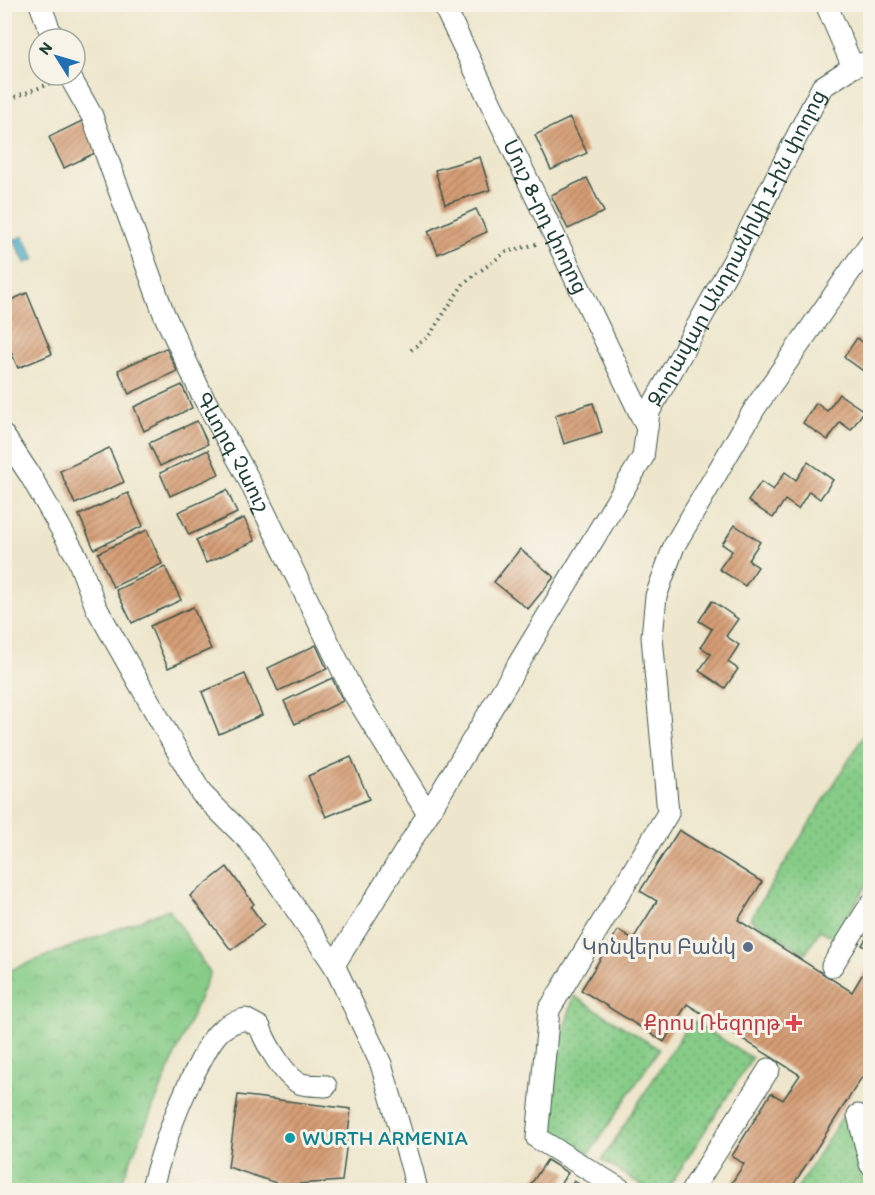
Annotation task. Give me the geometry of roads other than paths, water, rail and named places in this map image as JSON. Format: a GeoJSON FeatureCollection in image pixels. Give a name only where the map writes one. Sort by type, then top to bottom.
{"type":"FeatureCollection","features":[{"type":"Feature","properties":{"kind":"street"},"geometry":{"type":"LineString","coordinates":[[40,4],[49,27]]}},
{"type":"Feature","properties":{"kind":"street","name":"Մուշ 8-րդ փողոց"},"geometry":{"type":"LineString","coordinates":[[442,4],[647,428]]}},
{"type":"Feature","properties":{"kind":"street"},"geometry":{"type":"LineString","coordinates":[[826,4],[862,64]]}},
{"type":"Feature","properties":{"kind":"street","name":"Զորավար Անդրանիկի 1-ին փողոց"},"geometry":{"type":"LineString","coordinates":[[334,965],[428,814],[643,457],[649,412],[736,256],[822,87],[862,64]]}},
{"type":"Feature","properties":{"kind":"street","name":"Գևորգ Չաուշ"},"geometry":{"type":"LineString","coordinates":[[76,87],[92,116],[164,314],[201,393],[246,474],[354,694],[428,814]]}},
{"type":"Feature","properties":{"kind":"street"},"geometry":{"type":"LineString","coordinates":[[622,1191],[537,1138],[549,1010],[668,813],[652,637],[656,596],[674,546],[755,408],[870,243]]}},
{"type":"Feature","properties":{"kind":"street"},"geometry":{"type":"LineString","coordinates":[[4,436],[30,475],[76,557],[96,607],[201,793],[250,842],[334,965],[381,1064],[417,1191]]}},
{"type":"Feature","properties":{"kind":"street"},"geometry":{"type":"LineString","coordinates":[[832,966],[870,904]]}},
{"type":"Feature","properties":{"kind":"street"},"geometry":{"type":"LineString","coordinates":[[153,1191],[152,1187],[177,1109],[203,1055],[223,1028],[245,1019],[260,1027],[264,1039],[283,1068],[300,1084],[326,1086]]}},
{"type":"Feature","properties":{"kind":"street"},"geometry":{"type":"LineString","coordinates":[[692,1191],[769,1069]]}},
{"type":"Feature","properties":{"kind":"street"},"geometry":{"type":"LineString","coordinates":[[858,1115],[870,1164]]}},
{"type":"Feature","properties":{"kind":"water"},"geometry":{"type":"Polygon","coordinates":[[[24,236],[35,259],[25,263],[14,240],[24,236]]]}},
{"type":"Feature","properties":{"kind":"place","name":"Կոնվերս Բանկ"},"geometry":{"type":"Point","coordinates":[748,947]}},
{"type":"Feature","properties":{"kind":"place","name":"Քրոս Ռեզորթ"},"geometry":{"type":"Point","coordinates":[794,1023]}},
{"type":"Feature","properties":{"kind":"place","name":"WURTH ARMENIA"},"geometry":{"type":"Point","coordinates":[290,1138]}}]}
